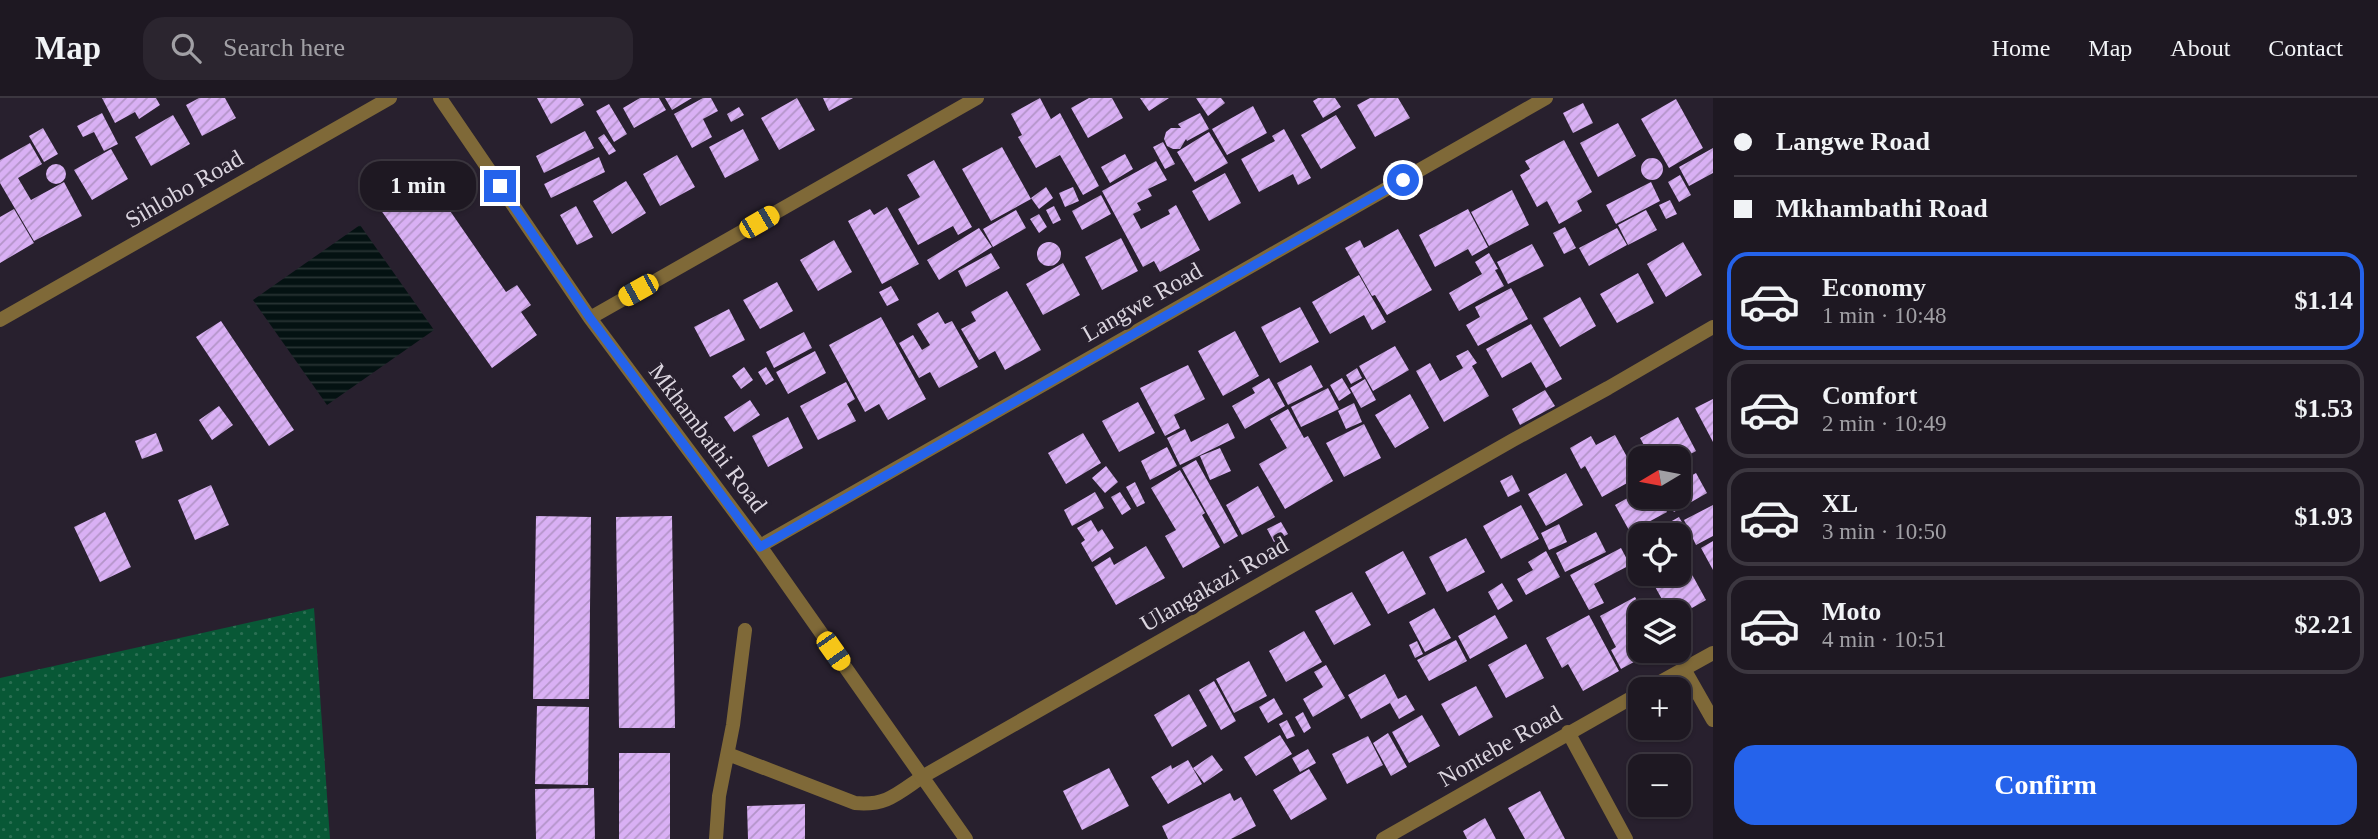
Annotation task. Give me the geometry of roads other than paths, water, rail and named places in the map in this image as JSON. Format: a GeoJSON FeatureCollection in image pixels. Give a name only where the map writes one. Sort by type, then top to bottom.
{"type":"FeatureCollection","features":[{"type":"Feature","properties":{"kind":"street","name":"Sihlobo Road"},"geometry":{"type":"LineString","coordinates":[[0,320],[390,98]]}},
{"type":"Feature","properties":{"kind":"street","name":"Mkhambathi Road"},"geometry":{"type":"LineString","coordinates":[[440,98],[590,318],[760,547],[966,839]]}},
{"type":"Feature","properties":{"kind":"street"},"geometry":{"type":"LineString","coordinates":[[590,318],[977,98]]}},
{"type":"Feature","properties":{"kind":"street","name":"Langwe Road"},"geometry":{"type":"LineString","coordinates":[[760,547],[1546,98]]}},
{"type":"Feature","properties":{"kind":"street","name":"Ulangakazi Road"},"geometry":{"type":"LineString","coordinates":[[728,754],[855,803],[874,805],[888,800],[922,777],[1713,327]]}},
{"type":"Feature","properties":{"kind":"street"},"geometry":{"type":"LineString","coordinates":[[716,839],[719,796],[728,754],[745,630]]}},
{"type":"Feature","properties":{"kind":"street"},"geometry":{"type":"LineString","coordinates":[[1670,677],[1713,653]]}},
{"type":"Feature","properties":{"kind":"street"},"geometry":{"type":"LineString","coordinates":[[1684,669],[1713,720]]}},
{"type":"Feature","properties":{"kind":"street","name":"Nontebe Road"},"geometry":{"type":"LineString","coordinates":[[1383,839],[1628,700]]}},
{"type":"Feature","properties":{"kind":"street"},"geometry":{"type":"LineString","coordinates":[[1568,732],[1626,839]]}}]}
